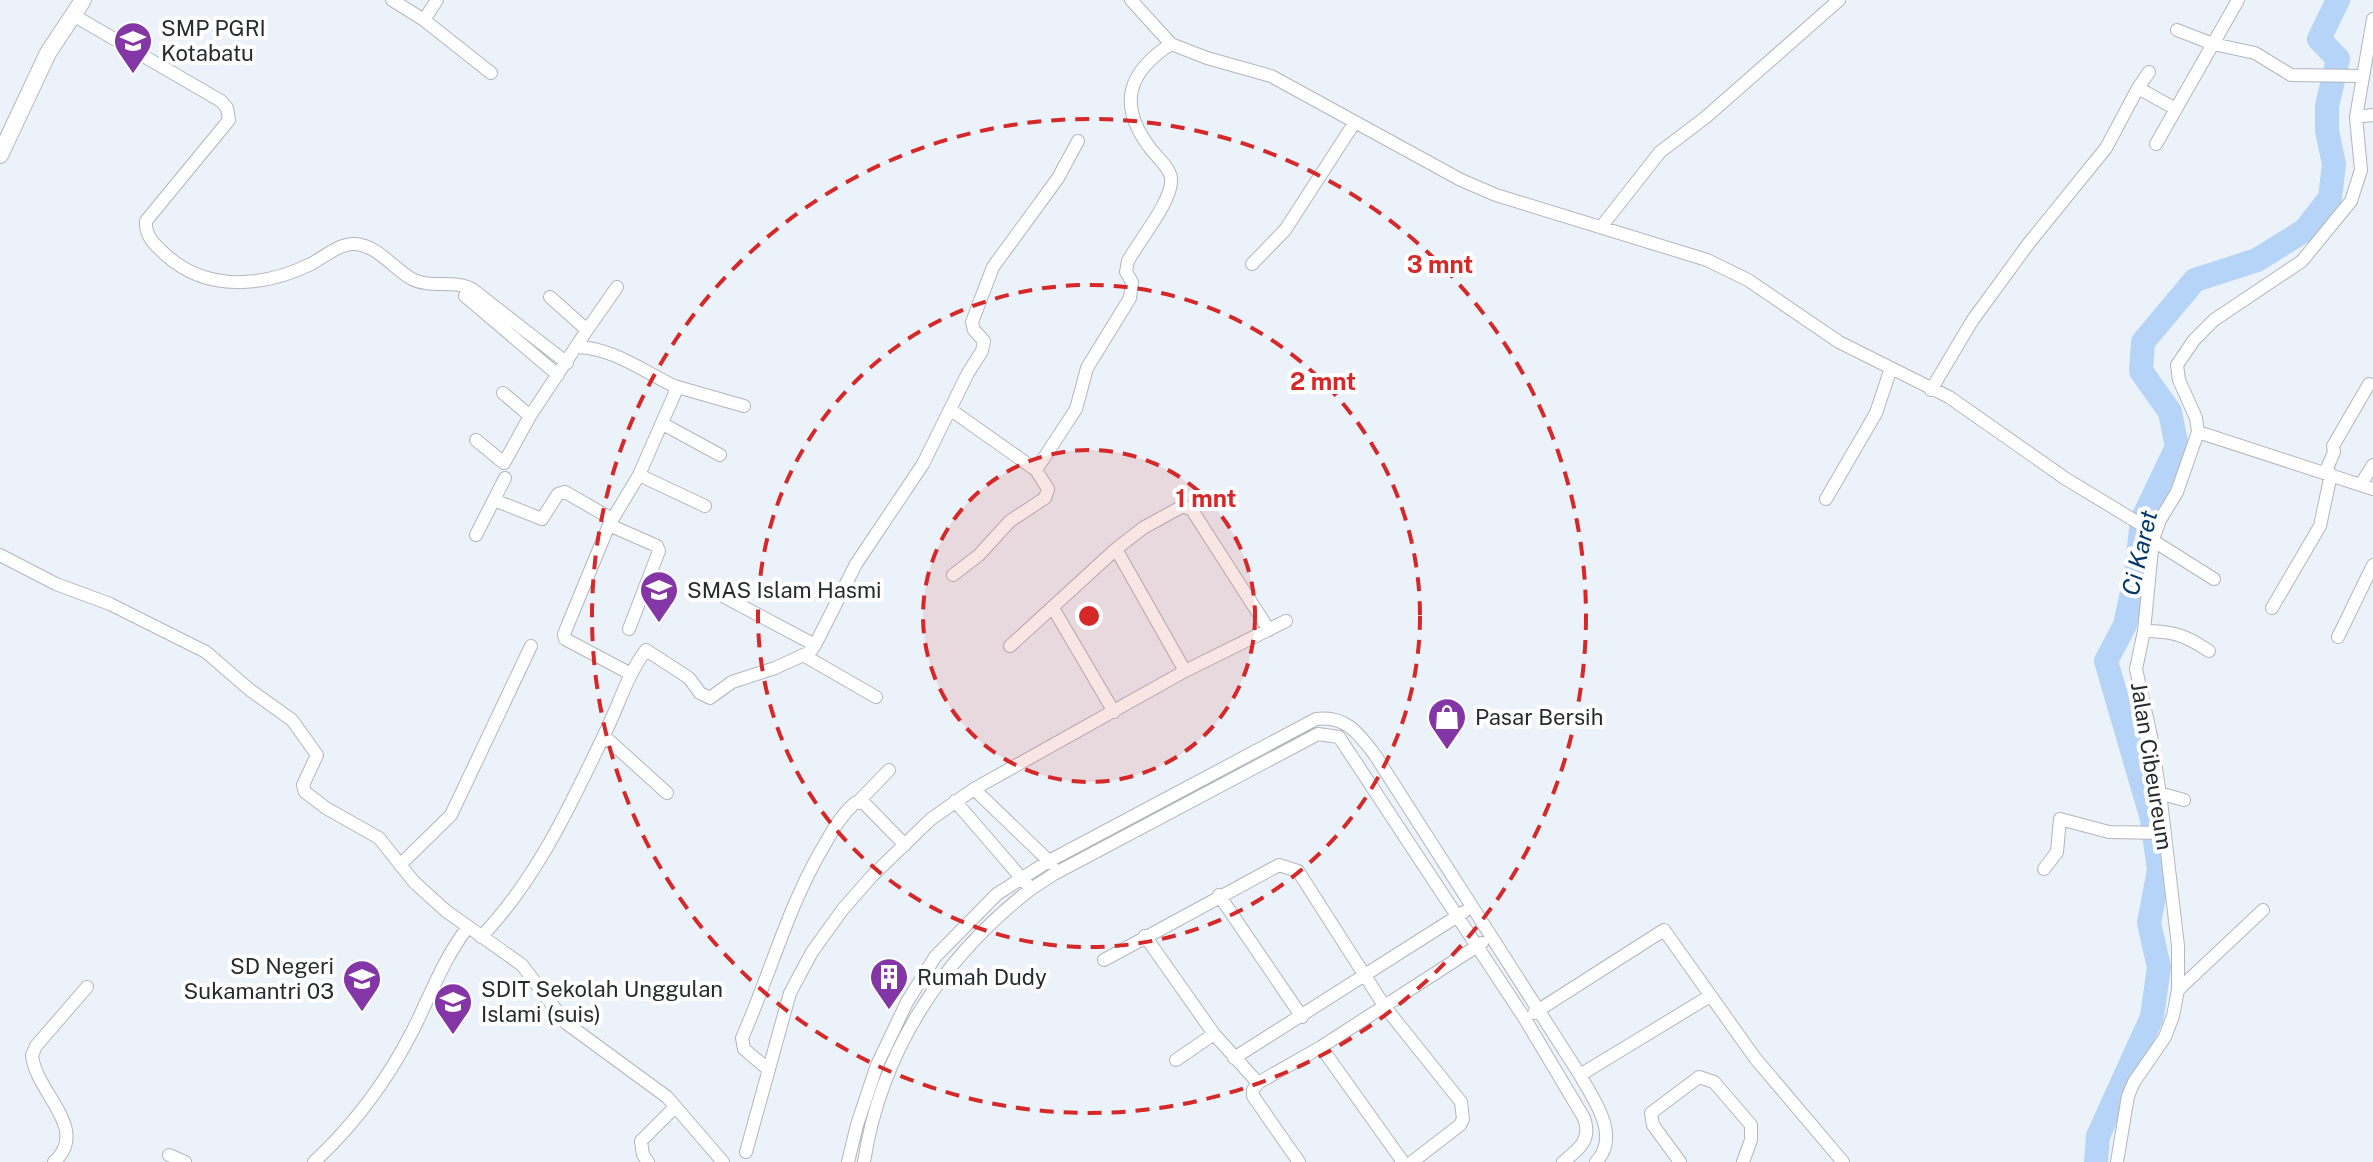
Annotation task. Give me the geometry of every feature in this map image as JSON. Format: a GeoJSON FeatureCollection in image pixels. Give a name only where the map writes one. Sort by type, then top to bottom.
{"type":"FeatureCollection","features":[{"type":"Feature","properties":{"kind":"main road"},"geometry":{"type":"LineString","coordinates":[[0,155],[48,53],[83,0]]}},
{"type":"Feature","properties":{"kind":"street"},"geometry":{"type":"LineString","coordinates":[[392,0],[424,20],[491,73]]}},
{"type":"Feature","properties":{"kind":"street"},"geometry":{"type":"LineString","coordinates":[[424,20],[437,0]]}},
{"type":"Feature","properties":{"kind":"street"},"geometry":{"type":"LineString","coordinates":[[1131,0],[1171,44],[1271,76],[1418,159],[1484,190],[1707,260],[1748,280],[1839,342],[1949,397],[1983,418],[2066,479],[2140,524],[2214,579]]}},
{"type":"Feature","properties":{"kind":"street"},"geometry":{"type":"LineString","coordinates":[[1601,227],[1660,152],[1717,108],[1839,0]]}},
{"type":"Feature","properties":{"kind":"street"},"geometry":{"type":"LineString","coordinates":[[2156,144],[2238,0]]}},
{"type":"Feature","properties":{"kind":"street"},"geometry":{"type":"LineString","coordinates":[[73,15],[221,101],[227,108],[229,120],[146,221],[149,238],[181,268],[203,278],[231,283],[257,281],[300,269],[343,246],[361,245],[414,280],[461,284],[472,289],[567,363]]}},
{"type":"Feature","properties":{"kind":"street"},"geometry":{"type":"LineString","coordinates":[[2373,19],[2356,117],[2361,170],[2346,209],[2302,261],[2214,320],[2179,361],[2177,373],[2194,411],[2198,432],[2367,486],[2373,465]]}},
{"type":"Feature","properties":{"kind":"street"},"geometry":{"type":"LineString","coordinates":[[2177,30],[2213,44],[2255,53],[2291,75],[2366,70]]}},
{"type":"Feature","properties":{"kind":"street"},"geometry":{"type":"LineString","coordinates":[[1036,470],[1076,409],[1087,368],[1130,298],[1132,282],[1126,272],[1128,261],[1169,194],[1170,173],[1141,135],[1130,93],[1150,58],[1171,44]]}},
{"type":"Feature","properties":{"kind":"street"},"geometry":{"type":"LineString","coordinates":[[1931,390],[1972,321],[2029,243],[2106,148],[2149,72]]}},
{"type":"Feature","properties":{"kind":"street"},"geometry":{"type":"LineString","coordinates":[[2138,88],[2174,108]]}},
{"type":"Feature","properties":{"kind":"street"},"geometry":{"type":"LineString","coordinates":[[2356,117],[2373,115]]}},
{"type":"Feature","properties":{"kind":"street"},"geometry":{"type":"LineString","coordinates":[[1252,264],[1285,230],[1355,122]]}},
{"type":"Feature","properties":{"kind":"street"},"geometry":{"type":"LineString","coordinates":[[481,937],[514,900],[536,866],[604,736],[631,674],[646,650],[689,678],[700,693],[710,698],[732,682],[764,673],[803,655],[815,645],[856,564],[918,472],[984,345],[972,322],[993,267],[1058,178],[1078,141]]}},
{"type":"Feature","properties":{"kind":"street"},"geometry":{"type":"LineString","coordinates":[[476,440],[504,463],[530,416],[617,287]]}},
{"type":"Feature","properties":{"kind":"street"},"geometry":{"type":"LineString","coordinates":[[465,296],[558,375]]}},
{"type":"Feature","properties":{"kind":"street"},"geometry":{"type":"LineString","coordinates":[[550,297],[587,330]]}},
{"type":"Feature","properties":{"kind":"street"},"geometry":{"type":"LineString","coordinates":[[577,347],[599,350],[674,386],[744,406]]}},
{"type":"Feature","properties":{"kind":"street"},"geometry":{"type":"LineString","coordinates":[[1826,499],[1876,413],[1891,368]]}},
{"type":"Feature","properties":{"kind":"street"},"geometry":{"type":"LineString","coordinates":[[2272,608],[2320,526],[2333,446],[2369,384]]}},
{"type":"Feature","properties":{"kind":"street"},"geometry":{"type":"LineString","coordinates":[[631,674],[564,638],[610,522],[639,475],[663,424],[675,393],[674,386]]}},
{"type":"Feature","properties":{"kind":"street"},"geometry":{"type":"LineString","coordinates":[[503,393],[530,416]]}},
{"type":"Feature","properties":{"kind":"street"},"geometry":{"type":"LineString","coordinates":[[951,410],[1036,470],[1048,489],[1045,498],[1004,526],[979,555],[953,575]]}},
{"type":"Feature","properties":{"kind":"street"},"geometry":{"type":"LineString","coordinates":[[663,424],[720,455]]}},
{"type":"Feature","properties":{"kind":"street","name":"Jalan Cibeureum"},"geometry":{"type":"LineString","coordinates":[[2117,1162],[2130,1089],[2165,1037],[2178,990],[2178,946],[2156,834],[2159,793],[2151,736],[2137,677],[2137,661],[2144,631],[2154,535],[2177,492],[2198,432]]}},
{"type":"Feature","properties":{"kind":"street"},"geometry":{"type":"LineString","coordinates":[[639,475],[705,506]]}},
{"type":"Feature","properties":{"kind":"street"},"geometry":{"type":"LineString","coordinates":[[476,535],[505,478]]}},
{"type":"Feature","properties":{"kind":"street"},"geometry":{"type":"LineString","coordinates":[[494,500],[542,519],[558,494],[565,492],[610,522],[657,546],[659,551],[629,629]]}},
{"type":"Feature","properties":{"kind":"street"},"geometry":{"type":"LineString","coordinates":[[1010,646],[1116,549],[1177,507],[1188,507],[1269,630]]}},
{"type":"Feature","properties":{"kind":"street"},"geometry":{"type":"LineString","coordinates":[[1116,549],[1185,671]]}},
{"type":"Feature","properties":{"kind":"street"},"geometry":{"type":"LineString","coordinates":[[0,555],[56,584],[110,604],[156,629],[193,644],[217,659],[250,690],[292,720],[318,758],[303,785],[305,792],[326,808],[379,838],[414,882],[467,928],[522,965],[566,1023],[667,1097],[723,1162]]}},
{"type":"Feature","properties":{"kind":"street"},"geometry":{"type":"LineString","coordinates":[[2338,637],[2373,565]]}},
{"type":"Feature","properties":{"kind":"street"},"geometry":{"type":"LineString","coordinates":[[719,594],[815,645]]}},
{"type":"Feature","properties":{"kind":"street"},"geometry":{"type":"LineString","coordinates":[[1053,608],[1114,712]]}},
{"type":"Feature","properties":{"kind":"street"},"geometry":{"type":"LineString","coordinates":[[746,1152],[790,993],[812,952],[872,876],[931,819],[974,789],[1185,671],[1286,621]]}},
{"type":"Feature","properties":{"kind":"street"},"geometry":{"type":"LineString","coordinates":[[2144,631],[2166,631],[2186,636],[2209,651]]}},
{"type":"Feature","properties":{"kind":"street"},"geometry":{"type":"LineString","coordinates":[[400,865],[441,827],[455,807],[531,646]]}},
{"type":"Feature","properties":{"kind":"street"},"geometry":{"type":"LineString","coordinates":[[803,655],[876,697]]}},
{"type":"Feature","properties":{"kind":"street"},"geometry":{"type":"LineString","coordinates":[[848,1162],[877,1065],[907,1002],[935,957],[997,894],[1049,861],[1316,719],[1333,718],[1347,723],[1375,755],[1580,1075],[1600,1111],[1606,1132],[1605,1146],[1596,1162]]}},
{"type":"Feature","properties":{"kind":"street"},"geometry":{"type":"LineString","coordinates":[[864,1162],[884,1088],[921,1005],[963,950],[1010,905],[1060,871],[1318,734],[1329,734],[1344,742],[1566,1083],[1588,1132],[1585,1141],[1563,1162]]}},
{"type":"Feature","properties":{"kind":"street"},"geometry":{"type":"LineString","coordinates":[[604,736],[667,793]]}},
{"type":"Feature","properties":{"kind":"street"},"geometry":{"type":"LineString","coordinates":[[769,1070],[744,1049],[742,1038],[786,921],[809,871],[837,824],[851,806],[889,770]]}},
{"type":"Feature","properties":{"kind":"street"},"geometry":{"type":"LineString","coordinates":[[974,789],[1060,871]]}},
{"type":"Feature","properties":{"kind":"street"},"geometry":{"type":"LineString","coordinates":[[2159,793],[2184,800]]}},
{"type":"Feature","properties":{"kind":"street"},"geometry":{"type":"LineString","coordinates":[[859,801],[867,805],[905,845]]}},
{"type":"Feature","properties":{"kind":"street"},"geometry":{"type":"LineString","coordinates":[[955,801],[1031,889]]}},
{"type":"Feature","properties":{"kind":"street"},"geometry":{"type":"LineString","coordinates":[[2044,869],[2056,855],[2060,819],[2109,832],[2156,834]]}},
{"type":"Feature","properties":{"kind":"street"},"geometry":{"type":"LineString","coordinates":[[1104,960],[1279,865],[1298,871],[1385,1007],[1461,1102],[1463,1119],[1453,1133],[1412,1162]]}},
{"type":"Feature","properties":{"kind":"street"},"geometry":{"type":"LineString","coordinates":[[1219,895],[1302,1017]]}},
{"type":"Feature","properties":{"kind":"street"},"geometry":{"type":"LineString","coordinates":[[1234,1058],[1472,906]]}},
{"type":"Feature","properties":{"kind":"street"},"geometry":{"type":"LineString","coordinates":[[2178,990],[2263,910]]}},
{"type":"Feature","properties":{"kind":"street"},"geometry":{"type":"LineString","coordinates":[[314,1162],[350,1126],[386,1077],[413,1030],[435,978],[467,928]]}},
{"type":"Feature","properties":{"kind":"street"},"geometry":{"type":"LineString","coordinates":[[1525,1019],[1664,930],[1755,1058],[1843,1162]]}},
{"type":"Feature","properties":{"kind":"street"},"geometry":{"type":"LineString","coordinates":[[1145,936],[1214,1034],[1258,1083]]}},
{"type":"Feature","properties":{"kind":"street"},"geometry":{"type":"LineString","coordinates":[[1299,1162],[1253,1096],[1258,1083],[1385,1007],[1491,937]]}},
{"type":"Feature","properties":{"kind":"street"},"geometry":{"type":"LineString","coordinates":[[54,1162],[67,1147],[69,1138],[57,1108],[40,1079],[32,1055],[36,1046],[87,987]]}},
{"type":"Feature","properties":{"kind":"street"},"geometry":{"type":"LineString","coordinates":[[1580,1075],[1710,996]]}},
{"type":"Feature","properties":{"kind":"street"},"geometry":{"type":"LineString","coordinates":[[1176,1060],[1214,1034]]}},
{"type":"Feature","properties":{"kind":"street"},"geometry":{"type":"LineString","coordinates":[[1321,1047],[1403,1162]]}},
{"type":"Feature","properties":{"kind":"street"},"geometry":{"type":"LineString","coordinates":[[1680,1162],[1653,1125],[1651,1113],[1699,1077],[1714,1082],[1751,1125],[1751,1140],[1743,1162]]}},
{"type":"Feature","properties":{"kind":"street"},"geometry":{"type":"LineString","coordinates":[[648,1162],[641,1148],[642,1138],[670,1112]]}},
{"type":"Feature","properties":{"kind":"street"},"geometry":{"type":"LineString","coordinates":[[169,1155],[185,1162]]}},
{"type":"Feature","properties":{"kind":"waterway","name":"Ci Karet"},"geometry":{"type":"LineString","coordinates":[[2096,1162],[2098,1136],[2152,1017],[2159,967],[2149,923],[2159,870],[2152,819],[2106,661],[2125,625],[2136,574],[2142,520],[2177,447],[2170,412],[2141,371],[2143,342],[2195,280],[2257,260],[2305,230],[2330,198],[2334,164],[2327,131],[2327,106],[2338,59],[2319,39],[2338,0]]}},
{"type":"Feature","properties":{"kind":"place","name":"SMP PGRI Kotabatu"},"geometry":{"type":"Point","coordinates":[133,75]}},
{"type":"Feature","properties":{"kind":"place","name":"SMAS Islam Hasmi"},"geometry":{"type":"Point","coordinates":[659,624]}},
{"type":"Feature","properties":{"kind":"place","name":"Pasar Bersih"},"geometry":{"type":"Point","coordinates":[1447,751]}},
{"type":"Feature","properties":{"kind":"place","name":"Rumah Dudy"},"geometry":{"type":"Point","coordinates":[889,1011]}},
{"type":"Feature","properties":{"kind":"place","name":"SD Negeri Sukamantri 03"},"geometry":{"type":"Point","coordinates":[362,1013]}},
{"type":"Feature","properties":{"kind":"place","name":"SDIT Sekolah Unggulan Islami (suis)"},"geometry":{"type":"Point","coordinates":[453,1036]}}]}
